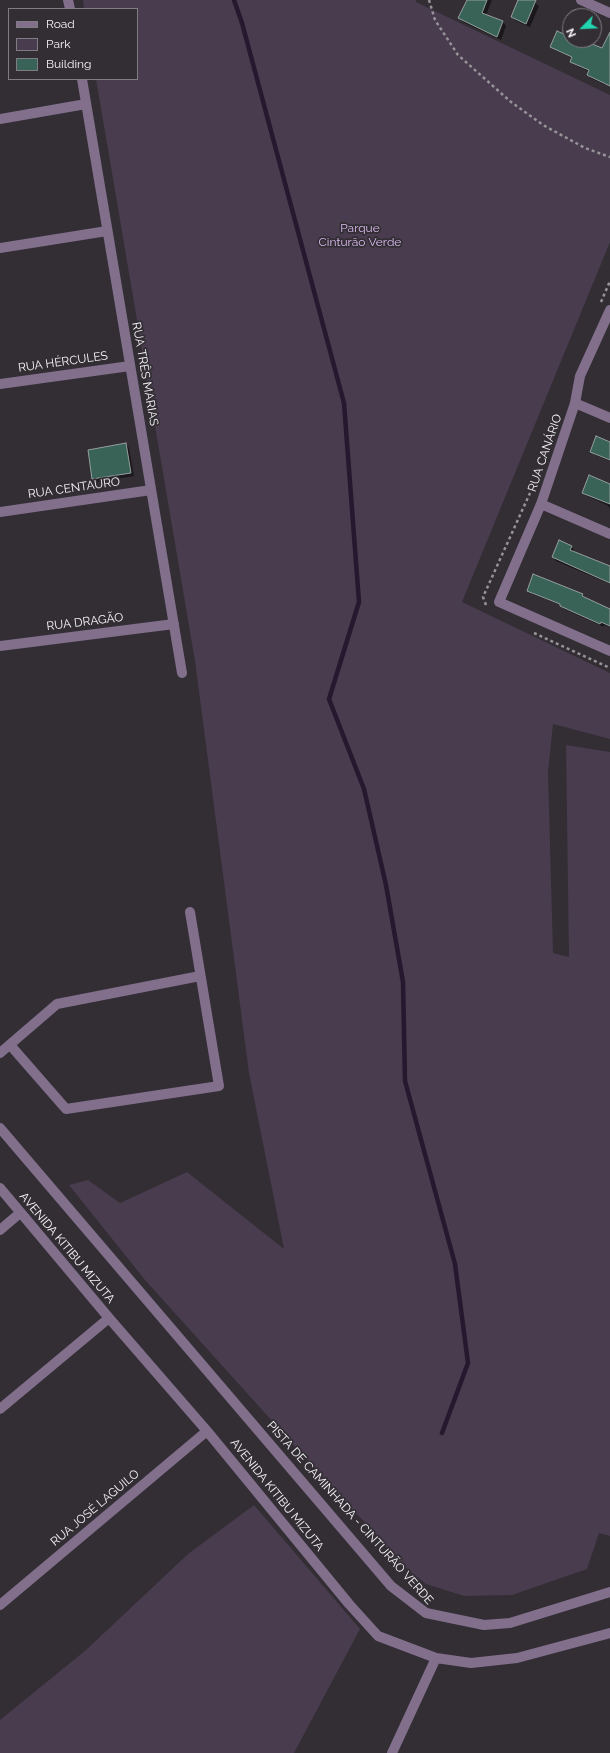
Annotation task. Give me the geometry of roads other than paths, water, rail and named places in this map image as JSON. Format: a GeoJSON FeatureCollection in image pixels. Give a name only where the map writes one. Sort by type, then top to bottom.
{"type":"FeatureCollection","features":[{"type":"Feature","properties":{"kind":"street"},"geometry":{"type":"LineString","coordinates":[[582,0],[610,13]]}},
{"type":"Feature","properties":{"kind":"street","name":"RUA TRÊS MARIAS"},"geometry":{"type":"LineString","coordinates":[[82,80],[182,673]]}},
{"type":"Feature","properties":{"kind":"street"},"geometry":{"type":"LineString","coordinates":[[0,119],[86,104]]}},
{"type":"Feature","properties":{"kind":"street"},"geometry":{"type":"LineString","coordinates":[[0,248],[107,231]]}},
{"type":"Feature","properties":{"kind":"street","name":"RUA CANÁRIO"},"geometry":{"type":"LineString","coordinates":[[610,310],[580,376],[575,403],[541,504],[499,602],[610,651]]}},
{"type":"Feature","properties":{"kind":"street","name":"RUA HÉRCULES"},"geometry":{"type":"LineString","coordinates":[[0,384],[130,366]]}},
{"type":"Feature","properties":{"kind":"street"},"geometry":{"type":"LineString","coordinates":[[575,403],[610,418]]}},
{"type":"Feature","properties":{"kind":"street","name":"RUA CENTAURO"},"geometry":{"type":"LineString","coordinates":[[0,512],[151,490]]}},
{"type":"Feature","properties":{"kind":"street"},"geometry":{"type":"LineString","coordinates":[[541,504],[610,534]]}},
{"type":"Feature","properties":{"kind":"street","name":"RUA DRAGÃO"},"geometry":{"type":"LineString","coordinates":[[0,646],[174,624]]}},
{"type":"Feature","properties":{"kind":"street"},"geometry":{"type":"LineString","coordinates":[[11,1046],[66,1108],[219,1086],[190,912]]}},
{"type":"Feature","properties":{"kind":"street"},"geometry":{"type":"LineString","coordinates":[[0,1053],[11,1046],[57,1004],[200,976]]}},
{"type":"Feature","properties":{"kind":"street"},"geometry":{"type":"LineString","coordinates":[[0,1128],[390,1586],[426,1613],[484,1625],[510,1623],[610,1592]]}},
{"type":"Feature","properties":{"kind":"street","name":"AVENIDA KITIBU MIZUTA"},"geometry":{"type":"LineString","coordinates":[[0,1188],[109,1318],[207,1431],[349,1604],[378,1636],[436,1658],[471,1663],[516,1658],[610,1633]]}},
{"type":"Feature","properties":{"kind":"street"},"geometry":{"type":"LineString","coordinates":[[0,1230],[20,1213]]}},
{"type":"Feature","properties":{"kind":"street"},"geometry":{"type":"LineString","coordinates":[[0,1409],[109,1318]]}},
{"type":"Feature","properties":{"kind":"street","name":"RUA JOSÉ LAGUILO"},"geometry":{"type":"LineString","coordinates":[[0,1605],[207,1431]]}},
{"type":"Feature","properties":{"kind":"street"},"geometry":{"type":"LineString","coordinates":[[392,1753],[436,1658]]}},
{"type":"Feature","properties":{"kind":"waterway"},"geometry":{"type":"LineString","coordinates":[[234,0],[242,23],[344,403],[359,602],[329,699],[364,789],[386,885],[403,982],[405,1081],[455,1264],[468,1363],[442,1433]]}},
{"type":"Feature","properties":{"kind":"park label","name":"Parque Cinturão Verde"},"geometry":{"type":"Point","coordinates":[360,235]}}]}
